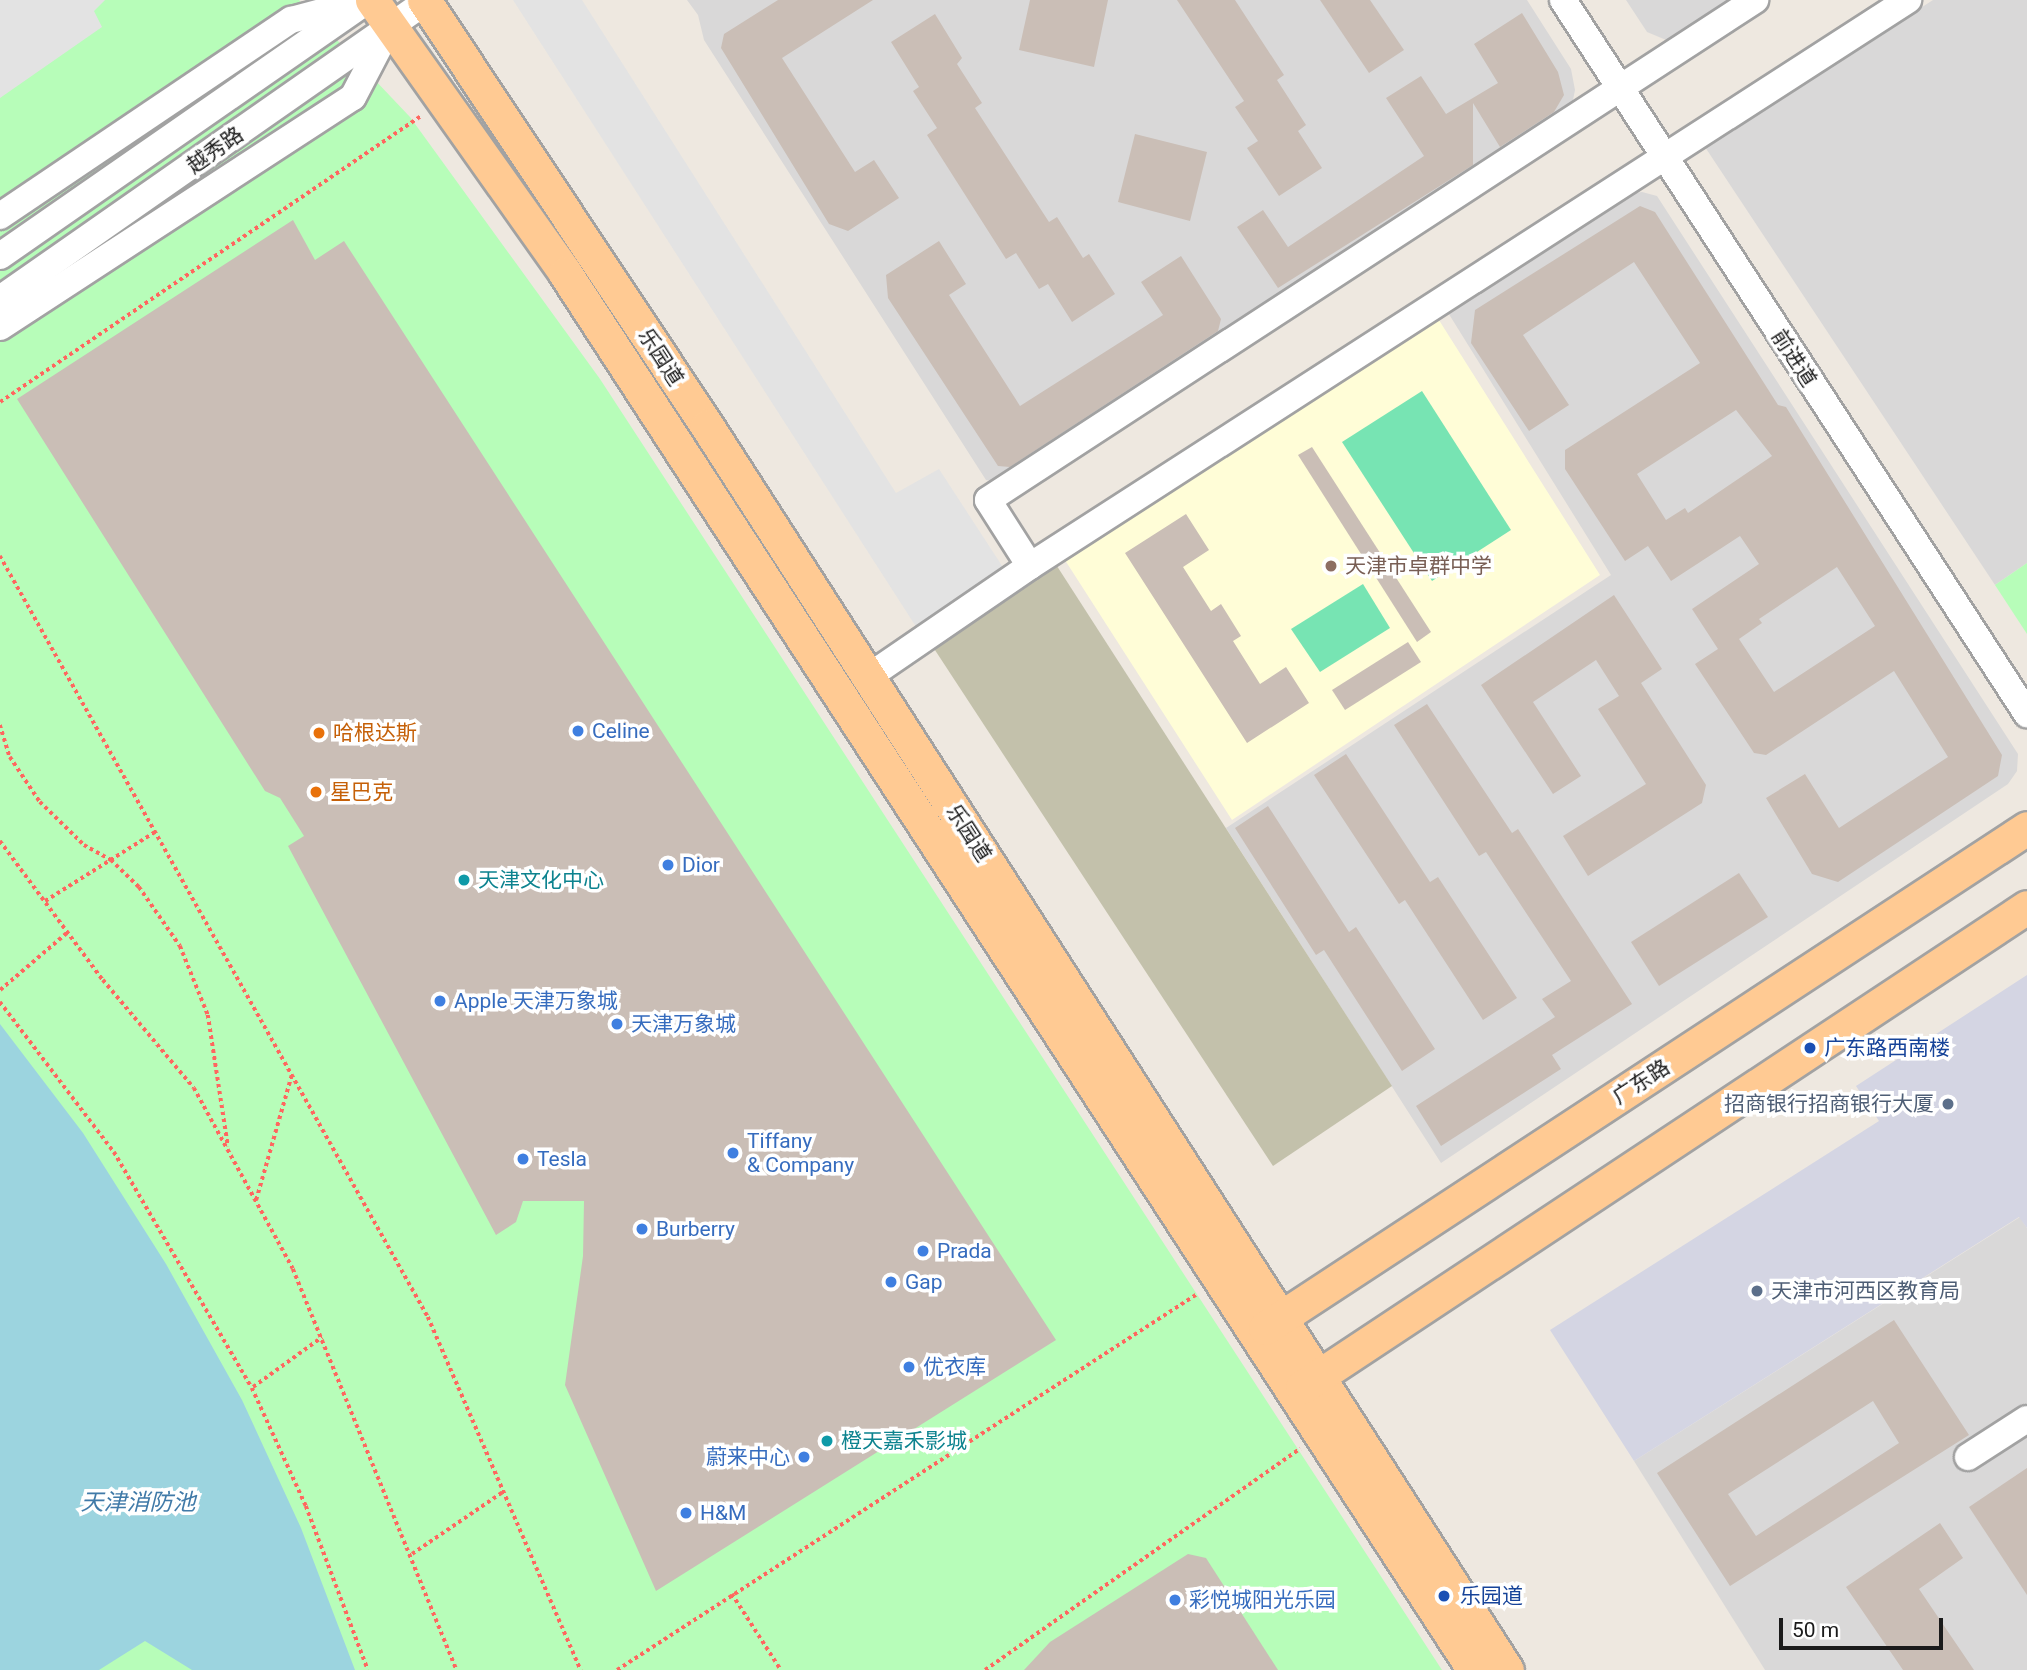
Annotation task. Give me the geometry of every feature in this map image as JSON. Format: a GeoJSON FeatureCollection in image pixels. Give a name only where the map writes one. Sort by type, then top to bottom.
{"type":"FeatureCollection","features":[{"type":"Feature","properties":{"kind":"main road","name":"乐园道"},"geometry":{"type":"LineString","coordinates":[[426,1],[1283,1317],[1507,1670]]}},
{"type":"Feature","properties":{"kind":"main road","name":"乐园道"},"geometry":{"type":"LineString","coordinates":[[375,6],[565,273],[1291,1394],[1474,1670]]}},
{"type":"Feature","properties":{"kind":"main road"},"geometry":{"type":"LineString","coordinates":[[840,696],[868,677]]}},
{"type":"Feature","properties":{"kind":"main road","name":"广东路"},"geometry":{"type":"LineString","coordinates":[[1254,1336],[2027,828]]}},
{"type":"Feature","properties":{"kind":"main road"},"geometry":{"type":"LineString","coordinates":[[1291,1394],[2027,907]]}},
{"type":"Feature","properties":{"kind":"street","name":"前进道"},"geometry":{"type":"LineString","coordinates":[[1563,0],[1628,84]]}},
{"type":"Feature","properties":{"kind":"street","name":"前进道"},"geometry":{"type":"LineString","coordinates":[[1585,0],[1628,84],[2027,714]]}},
{"type":"Feature","properties":{"kind":"street"},"geometry":{"type":"LineString","coordinates":[[1030,566],[988,500],[1755,0]]}},
{"type":"Feature","properties":{"kind":"street"},"geometry":{"type":"LineString","coordinates":[[868,677],[1030,566],[1908,0]]}},
{"type":"Feature","properties":{"kind":"street","name":"越秀路"},"geometry":{"type":"LineString","coordinates":[[0,256],[375,6],[426,1]]}},
{"type":"Feature","properties":{"kind":"street"},"geometry":{"type":"LineString","coordinates":[[0,216],[291,20],[375,6],[353,97],[0,327]]}},
{"type":"Feature","properties":{"kind":"street","name":"越秀路"},"geometry":{"type":"LineString","coordinates":[[0,299],[375,6]]}},
{"type":"Feature","properties":{"kind":"street","name":"前进道"},"geometry":{"type":"LineString","coordinates":[[1671,153],[2027,683]]}},
{"type":"Feature","properties":{"kind":"street"},"geometry":{"type":"LineString","coordinates":[[1968,1457],[2027,1419]]}},
{"type":"Feature","properties":{"kind":"path"},"geometry":{"type":"LineString","coordinates":[[0,402],[444,101]]}},
{"type":"Feature","properties":{"kind":"path"},"geometry":{"type":"LineString","coordinates":[[0,556],[428,1317],[581,1670]]}},
{"type":"Feature","properties":{"kind":"path"},"geometry":{"type":"LineString","coordinates":[[0,725],[10,757],[40,802],[84,845],[111,860],[139,887],[180,946],[208,1015],[228,1150]]}},
{"type":"Feature","properties":{"kind":"path"},"geometry":{"type":"LineString","coordinates":[[45,901],[155,832]]}},
{"type":"Feature","properties":{"kind":"path"},"geometry":{"type":"LineString","coordinates":[[0,841],[68,933],[194,1088],[293,1269],[412,1554],[457,1670]]}},
{"type":"Feature","properties":{"kind":"path"},"geometry":{"type":"LineString","coordinates":[[0,990],[68,933]]}},
{"type":"Feature","properties":{"kind":"path"},"geometry":{"type":"LineString","coordinates":[[0,1002],[114,1152],[252,1388],[306,1506],[368,1670]]}},
{"type":"Feature","properties":{"kind":"path"},"geometry":{"type":"LineString","coordinates":[[256,1201],[292,1074]]}},
{"type":"Feature","properties":{"kind":"path"},"geometry":{"type":"LineString","coordinates":[[617,1670],[1219,1280]]}},
{"type":"Feature","properties":{"kind":"path"},"geometry":{"type":"LineString","coordinates":[[252,1388],[322,1338]]}},
{"type":"Feature","properties":{"kind":"path"},"geometry":{"type":"LineString","coordinates":[[985,1670],[1319,1436]]}},
{"type":"Feature","properties":{"kind":"path"},"geometry":{"type":"LineString","coordinates":[[412,1554],[504,1492]]}},
{"type":"Feature","properties":{"kind":"path"},"geometry":{"type":"LineString","coordinates":[[732,1594],[781,1670]]}},
{"type":"Feature","properties":{"kind":"shaded area"},"geometry":{"type":"Polygon","coordinates":[[[0,0],[105,0],[94,11],[102,27],[0,98],[0,0]]]}},
{"type":"Feature","properties":{"kind":"shaded area"},"geometry":{"type":"Polygon","coordinates":[[[513,0],[582,0],[896,493],[939,469],[1008,575],[922,636],[513,0]]]}},
{"type":"Feature","properties":{"kind":"shaded area"},"geometry":{"type":"Polygon","coordinates":[[[687,0],[1527,0],[1571,69],[1575,90],[1572,105],[998,482],[986,480],[704,40],[698,15],[687,0]]]}},
{"type":"Feature","properties":{"kind":"shaded area"},"geometry":{"type":"Polygon","coordinates":[[[1626,0],[1735,0],[1671,42],[1647,32],[1626,0]]]}},
{"type":"Feature","properties":{"kind":"shaded area"},"geometry":{"type":"Polygon","coordinates":[[[1933,0],[2027,0],[2027,563],[1995,585],[1705,147],[1933,0]]]}},
{"type":"Feature","properties":{"kind":"shaded area"},"geometry":{"type":"Polygon","coordinates":[[[1642,192],[1657,196],[2018,754],[2017,771],[2008,784],[1441,1163],[1226,828],[1611,575],[1447,311],[1628,194],[1642,192]]]}},
{"type":"Feature","properties":{"kind":"shaded area","name":"天津市卓群中学"},"geometry":{"type":"Polygon","coordinates":[[[1437,317],[1600,575],[1232,820],[1063,557],[1437,317]]]}},
{"type":"Feature","properties":{"kind":"shaded area"},"geometry":{"type":"Polygon","coordinates":[[[1055,563],[1392,1086],[1273,1166],[931,644],[1055,563]]]}},
{"type":"Feature","properties":{"kind":"shaded area","name":"天津市河西区教育局"},"geometry":{"type":"Polygon","coordinates":[[[2027,975],[2027,1228],[2019,1217],[1634,1461],[1550,1330],[1879,1121],[1856,1086],[2027,975]]]}},
{"type":"Feature","properties":{"kind":"shaded area"},"geometry":{"type":"Polygon","coordinates":[[[2020,1217],[2027,1228],[2027,1670],[1765,1670],[1634,1461],[2020,1217]]]}},
{"type":"Feature","properties":{"kind":"green space","name":"天津文化中心"},"geometry":{"type":"Polygon","coordinates":[[[0,0],[299,0],[410,117],[600,379],[1442,1670],[0,1670],[0,0]]]}},
{"type":"Feature","properties":{"kind":"green space"},"geometry":{"type":"Polygon","coordinates":[[[1422,391],[1511,530],[1432,581],[1342,442],[1422,391]]]}},
{"type":"Feature","properties":{"kind":"green space"},"geometry":{"type":"Polygon","coordinates":[[[2027,563],[2027,634],[1995,585],[2027,563]]]}},
{"type":"Feature","properties":{"kind":"green space"},"geometry":{"type":"Polygon","coordinates":[[[1363,584],[1390,628],[1320,672],[1291,629],[1363,584]]]}},
{"type":"Feature","properties":{"kind":"water","name":"天津消防池"},"geometry":{"type":"Polygon","coordinates":[[[0,1024],[83,1133],[166,1264],[242,1400],[301,1528],[355,1670],[192,1670],[145,1641],[99,1670],[0,1670],[0,1024]]]}},
{"type":"Feature","properties":{"kind":"building"},"geometry":{"type":"Polygon","coordinates":[[[778,0],[873,0],[782,58],[855,172],[874,160],[899,198],[848,231],[829,224],[721,48],[724,34],[778,0]]]}},
{"type":"Feature","properties":{"kind":"building"},"geometry":{"type":"Polygon","coordinates":[[[1030,0],[1108,0],[1094,67],[1019,50],[1030,0]]]}},
{"type":"Feature","properties":{"kind":"building"},"geometry":{"type":"Polygon","coordinates":[[[1177,0],[1235,0],[1284,75],[1277,80],[1306,125],[1298,131],[1322,168],[1279,196],[1247,148],[1258,141],[1235,107],[1244,101],[1177,0]]]}},
{"type":"Feature","properties":{"kind":"building"},"geometry":{"type":"Polygon","coordinates":[[[1320,0],[1370,0],[1404,50],[1369,73],[1320,0]]]}},
{"type":"Feature","properties":{"kind":"building"},"geometry":{"type":"Polygon","coordinates":[[[1522,13],[1558,72],[1564,95],[1554,112],[1500,147],[1473,103],[1473,165],[1278,288],[1237,227],[1263,210],[1288,247],[1424,156],[1386,98],[1421,76],[1446,114],[1498,83],[1474,44],[1522,13]]]}},
{"type":"Feature","properties":{"kind":"building"},"geometry":{"type":"Polygon","coordinates":[[[935,14],[962,58],[957,64],[982,103],[975,108],[1049,222],[1057,217],[1083,258],[1089,254],[1115,294],[1072,322],[1048,284],[1039,289],[1016,253],[1006,259],[927,135],[937,128],[913,91],[919,87],[891,42],[935,14]]]}},
{"type":"Feature","properties":{"kind":"building"},"geometry":{"type":"Polygon","coordinates":[[[1135,134],[1207,152],[1190,221],[1118,202],[1135,134]]]}},
{"type":"Feature","properties":{"kind":"building"},"geometry":{"type":"Polygon","coordinates":[[[1640,206],[1655,212],[1778,405],[1786,407],[2002,755],[1998,776],[1838,882],[1812,874],[1766,798],[1805,774],[1839,828],[1948,757],[1894,671],[1766,755],[1754,753],[1695,664],[1718,649],[1692,609],[1759,564],[1740,536],[1671,581],[1648,546],[1625,561],[1565,469],[1565,450],[1700,363],[1634,262],[1523,335],[1569,405],[1529,431],[1471,343],[1475,310],[1640,206]],[[1736,410],[1637,474],[1666,520],[1685,508],[1688,513],[1772,456],[1736,410]],[[1837,567],[1759,619],[1762,623],[1739,639],[1774,692],[1875,626],[1837,567]]]}},
{"type":"Feature","properties":{"kind":"building","name":"天津万象城"},"geometry":{"type":"Polygon","coordinates":[[[293,220],[315,260],[344,241],[1056,1340],[656,1591],[565,1385],[583,1256],[584,1201],[523,1201],[516,1222],[496,1235],[288,846],[304,836],[280,798],[265,791],[17,399],[293,220]]]}},
{"type":"Feature","properties":{"kind":"building"},"geometry":{"type":"Polygon","coordinates":[[[939,241],[966,284],[949,295],[1020,406],[1163,315],[1141,282],[1181,256],[1221,319],[1218,331],[1010,467],[998,466],[888,298],[886,275],[939,241]]]}},
{"type":"Feature","properties":{"kind":"building"},"geometry":{"type":"Polygon","coordinates":[[[1312,447],[1431,632],[1417,642],[1298,455],[1312,447]]]}},
{"type":"Feature","properties":{"kind":"building"},"geometry":{"type":"Polygon","coordinates":[[[1186,514],[1209,550],[1183,567],[1211,611],[1221,604],[1241,636],[1233,641],[1260,684],[1286,667],[1309,703],[1247,743],[1125,553],[1186,514]]]}},
{"type":"Feature","properties":{"kind":"building"},"geometry":{"type":"Polygon","coordinates":[[[1614,595],[1662,669],[1641,683],[1706,785],[1702,803],[1588,876],[1563,836],[1646,784],[1598,709],[1619,696],[1596,660],[1533,702],[1581,776],[1553,794],[1481,685],[1614,595]]]}},
{"type":"Feature","properties":{"kind":"building"},"geometry":{"type":"Polygon","coordinates":[[[1408,642],[1421,662],[1345,710],[1332,690],[1408,642]]]}},
{"type":"Feature","properties":{"kind":"building"},"geometry":{"type":"Polygon","coordinates":[[[1427,704],[1512,833],[1518,829],[1632,1004],[1552,1055],[1561,1069],[1441,1146],[1416,1106],[1555,1017],[1542,999],[1571,981],[1486,852],[1479,856],[1394,725],[1427,704]]]}},
{"type":"Feature","properties":{"kind":"building"},"geometry":{"type":"Polygon","coordinates":[[[1346,754],[1430,882],[1438,877],[1517,998],[1483,1020],[1405,900],[1399,904],[1314,775],[1346,754]]]}},
{"type":"Feature","properties":{"kind":"building"},"geometry":{"type":"Polygon","coordinates":[[[1268,806],[1349,932],[1356,927],[1435,1049],[1402,1071],[1324,950],[1316,955],[1235,828],[1268,806]]]}},
{"type":"Feature","properties":{"kind":"building"},"geometry":{"type":"Polygon","coordinates":[[[1739,873],[1768,917],[1659,986],[1631,942],[1739,873]]]}},
{"type":"Feature","properties":{"kind":"building"},"geometry":{"type":"Polygon","coordinates":[[[1894,1320],[1969,1435],[1730,1586],[1657,1473],[1894,1320]],[[1873,1401],[1728,1494],[1756,1536],[1899,1443],[1873,1401]]]}},
{"type":"Feature","properties":{"kind":"building"},"geometry":{"type":"Polygon","coordinates":[[[2027,1468],[2027,1595],[1969,1507],[2027,1468]]]}},
{"type":"Feature","properties":{"kind":"building"},"geometry":{"type":"Polygon","coordinates":[[[1940,1523],[1963,1558],[1919,1589],[1974,1670],[1903,1670],[1846,1587],[1940,1523]]]}},
{"type":"Feature","properties":{"kind":"building","name":"彩悦城阳光乐园"},"geometry":{"type":"Polygon","coordinates":[[[1188,1554],[1206,1558],[1278,1670],[1024,1670],[1050,1642],[1188,1554]]]}},
{"type":"Feature","properties":{"kind":"place","name":"天津市卓群中学"},"geometry":{"type":"Point","coordinates":[1331,566]}},
{"type":"Feature","properties":{"kind":"place","name":"Celine"},"geometry":{"type":"Point","coordinates":[578,731]}},
{"type":"Feature","properties":{"kind":"place","name":"哈根达斯"},"geometry":{"type":"Point","coordinates":[319,733]}},
{"type":"Feature","properties":{"kind":"place","name":"星巴克"},"geometry":{"type":"Point","coordinates":[316,792]}},
{"type":"Feature","properties":{"kind":"place","name":"Dior"},"geometry":{"type":"Point","coordinates":[668,865]}},
{"type":"Feature","properties":{"kind":"place","name":"天津文化中心"},"geometry":{"type":"Point","coordinates":[464,880]}},
{"type":"Feature","properties":{"kind":"place","name":"Apple 天津万象城"},"geometry":{"type":"Point","coordinates":[440,1001]}},
{"type":"Feature","properties":{"kind":"place","name":"天津万象城"},"geometry":{"type":"Point","coordinates":[617,1024]}},
{"type":"Feature","properties":{"kind":"place","name":"广东路西南楼"},"geometry":{"type":"Point","coordinates":[1810,1048]}},
{"type":"Feature","properties":{"kind":"place","name":"招商银行招商银行大厦"},"geometry":{"type":"Point","coordinates":[1948,1104]}},
{"type":"Feature","properties":{"kind":"place","name":"Tiffany & Company"},"geometry":{"type":"Point","coordinates":[733,1153]}},
{"type":"Feature","properties":{"kind":"place","name":"Tesla"},"geometry":{"type":"Point","coordinates":[523,1159]}},
{"type":"Feature","properties":{"kind":"place","name":"Burberry"},"geometry":{"type":"Point","coordinates":[642,1229]}},
{"type":"Feature","properties":{"kind":"place","name":"Prada"},"geometry":{"type":"Point","coordinates":[923,1251]}},
{"type":"Feature","properties":{"kind":"place","name":"Gap"},"geometry":{"type":"Point","coordinates":[891,1282]}},
{"type":"Feature","properties":{"kind":"place","name":"天津市河西区教育局"},"geometry":{"type":"Point","coordinates":[1757,1291]}},
{"type":"Feature","properties":{"kind":"place","name":"优衣库"},"geometry":{"type":"Point","coordinates":[909,1367]}},
{"type":"Feature","properties":{"kind":"place","name":"橙天嘉禾影城"},"geometry":{"type":"Point","coordinates":[827,1441]}},
{"type":"Feature","properties":{"kind":"place","name":"蔚来中心"},"geometry":{"type":"Point","coordinates":[804,1457]}},
{"type":"Feature","properties":{"kind":"place","name":"H&M"},"geometry":{"type":"Point","coordinates":[686,1513]}},
{"type":"Feature","properties":{"kind":"place","name":"乐园道"},"geometry":{"type":"Point","coordinates":[1444,1596]}},
{"type":"Feature","properties":{"kind":"place","name":"彩悦城阳光乐园"},"geometry":{"type":"Point","coordinates":[1175,1600]}}]}
